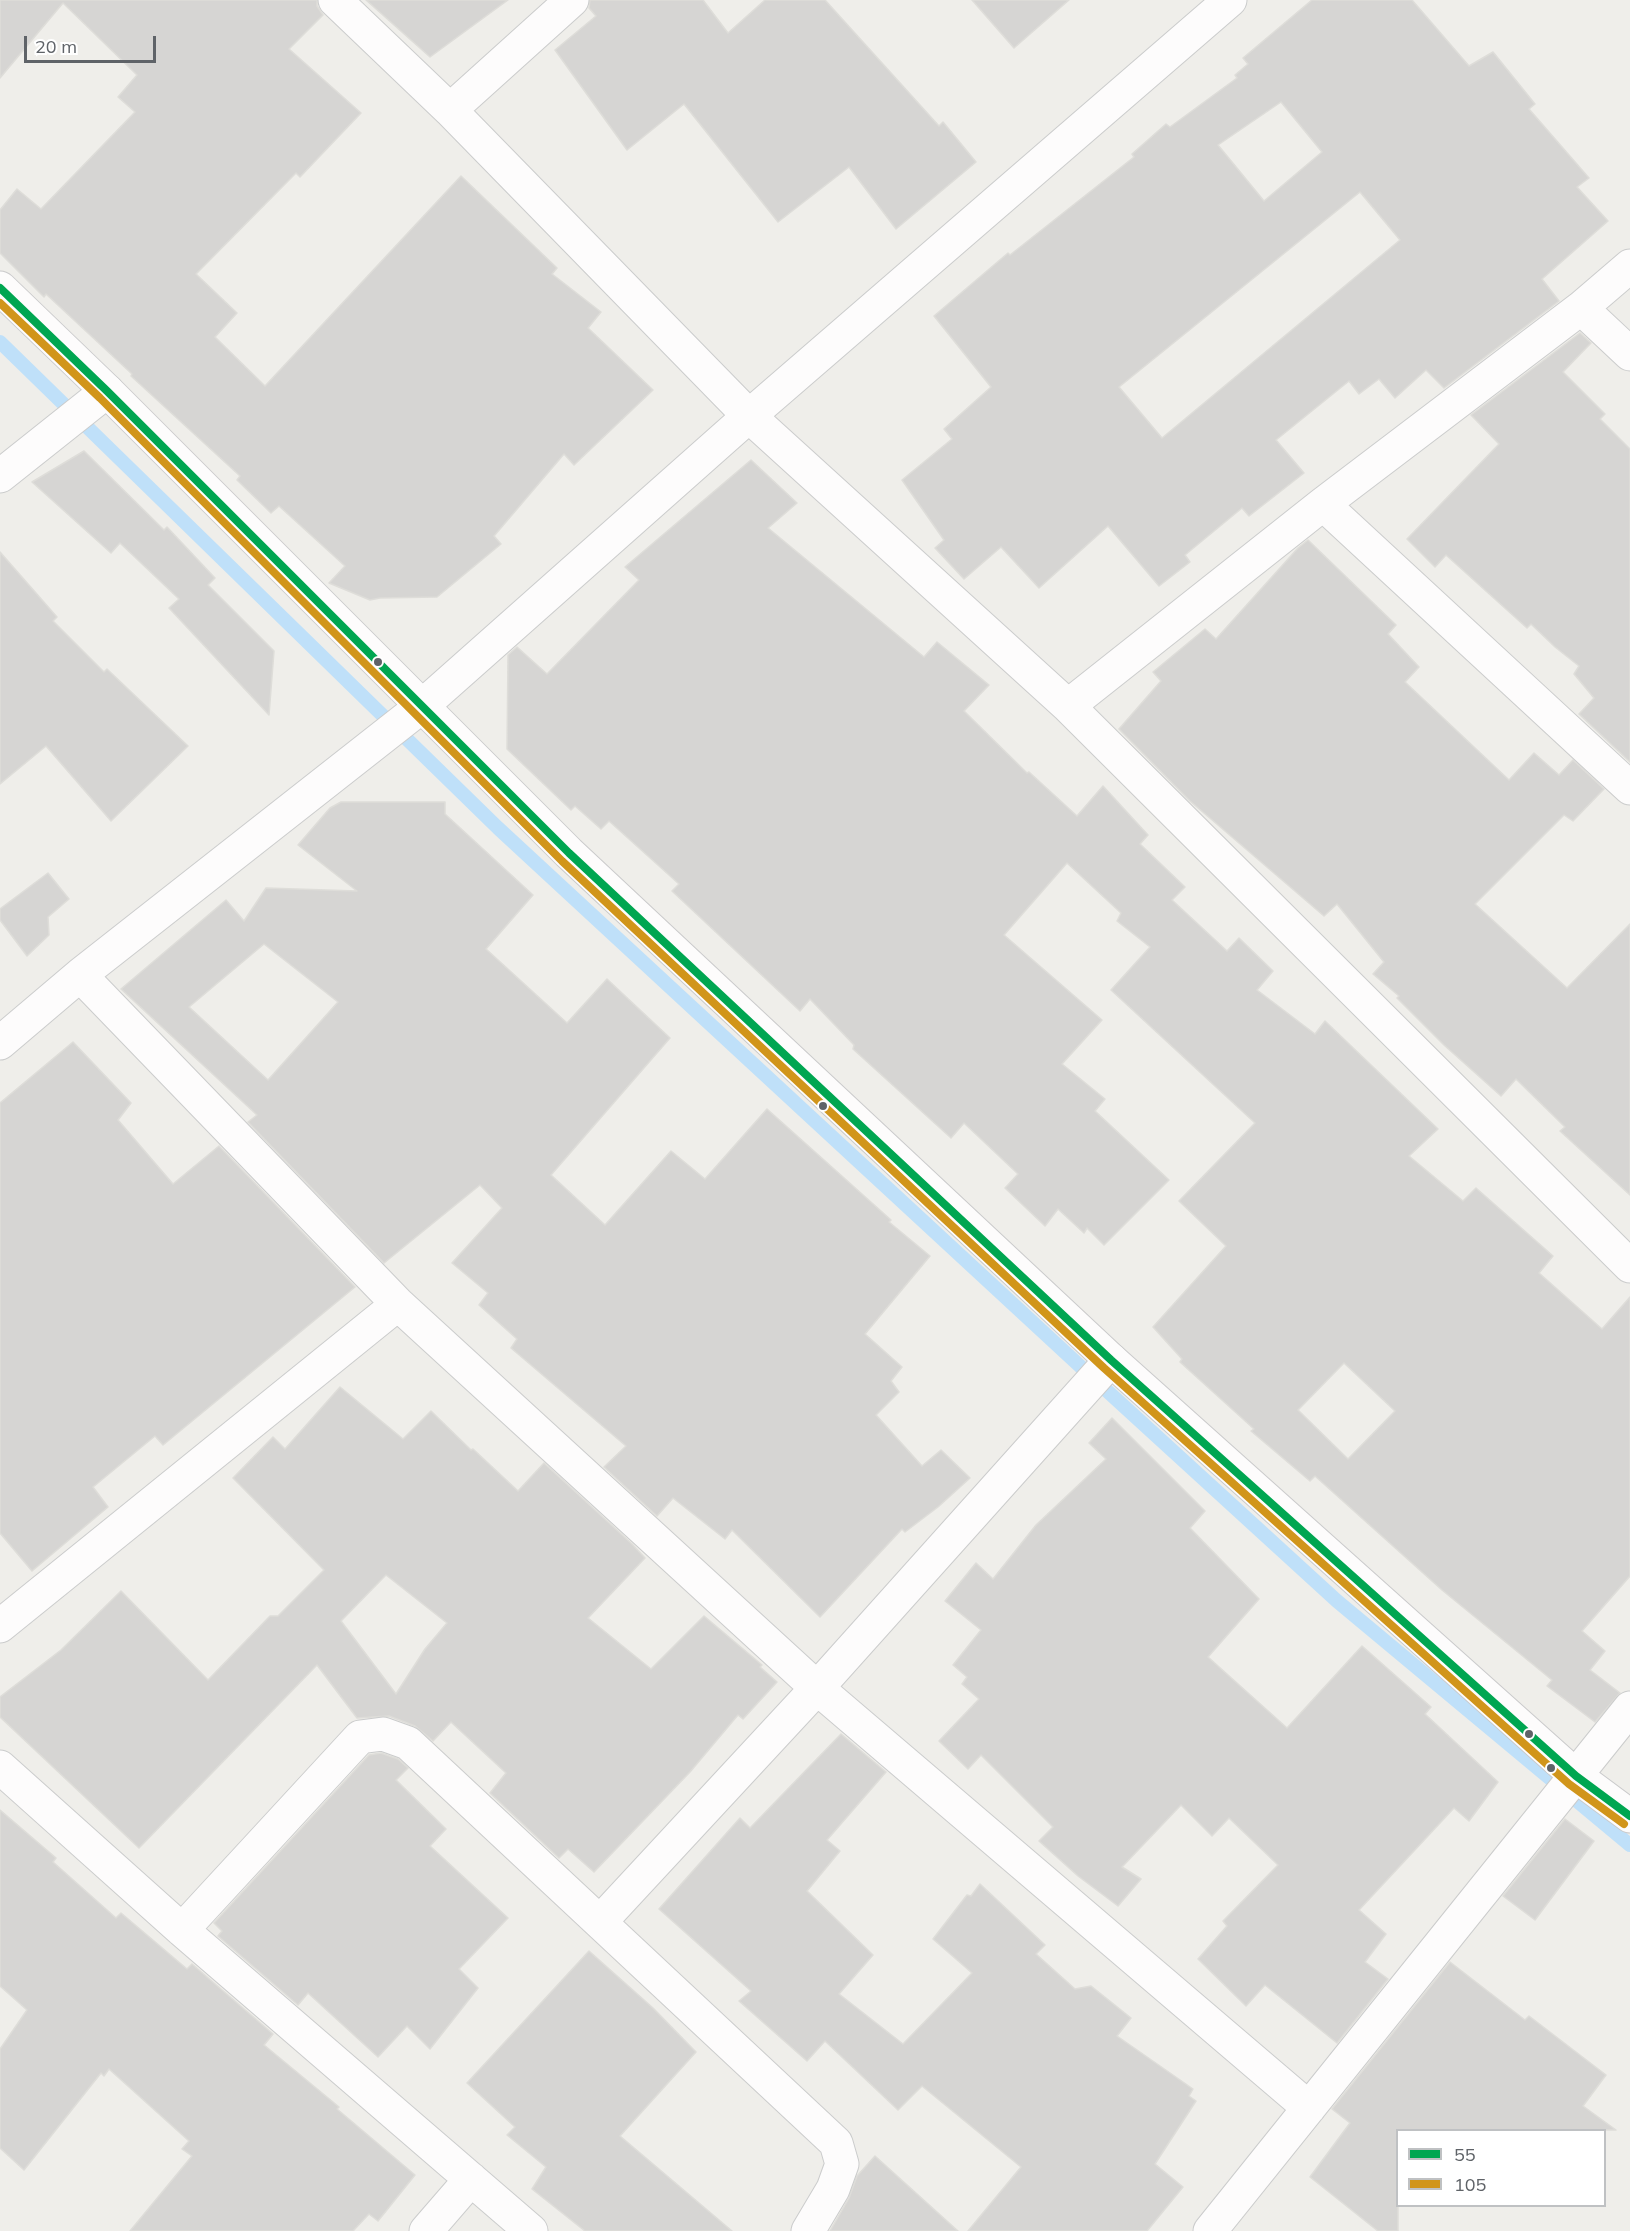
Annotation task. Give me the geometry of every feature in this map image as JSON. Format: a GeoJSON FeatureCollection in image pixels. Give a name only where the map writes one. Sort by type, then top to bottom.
{"type":"FeatureCollection","features":[{"type":"Feature","properties":{"kind":"street"},"geometry":{"type":"LineString","coordinates":[[336,0],[450,110],[749,416],[1068,706],[1630,1266]]}},
{"type":"Feature","properties":{"kind":"street"},"geometry":{"type":"LineString","coordinates":[[450,110],[572,0]]}},
{"type":"Feature","properties":{"kind":"street"},"geometry":{"type":"LineString","coordinates":[[0,1043],[80,975],[422,707],[749,416],[1230,0]]}},
{"type":"Feature","properties":{"kind":"street"},"geometry":{"type":"LineString","coordinates":[[1068,706],[1323,504],[1581,308],[1630,266]]}},
{"type":"Feature","properties":{"kind":"street"},"geometry":{"type":"LineString","coordinates":[[0,288],[107,391],[578,861],[1111,1360],[1576,1776],[1630,1816]]}},
{"type":"Feature","properties":{"kind":"street"},"geometry":{"type":"LineString","coordinates":[[1581,308],[1630,354]]}},
{"type":"Feature","properties":{"kind":"street"},"geometry":{"type":"LineString","coordinates":[[0,476],[107,391]]}},
{"type":"Feature","properties":{"kind":"street"},"geometry":{"type":"LineString","coordinates":[[1323,504],[1630,788]]}},
{"type":"Feature","properties":{"kind":"street"},"geometry":{"type":"LineString","coordinates":[[80,975],[398,1304],[817,1688],[1309,2108]]}},
{"type":"Feature","properties":{"kind":"street"},"geometry":{"type":"LineString","coordinates":[[0,1626],[398,1304]]}},
{"type":"Feature","properties":{"kind":"street"},"geometry":{"type":"LineString","coordinates":[[600,1922],[817,1688],[1111,1360]]}},
{"type":"Feature","properties":{"kind":"street"},"geometry":{"type":"LineString","coordinates":[[1210,2231],[1630,1708]]}},
{"type":"Feature","properties":{"kind":"street"},"geometry":{"type":"LineString","coordinates":[[182,1930],[360,1737],[383,1734],[408,1743],[836,2143],[842,2164],[833,2189],[808,2231]]}},
{"type":"Feature","properties":{"kind":"street"},"geometry":{"type":"LineString","coordinates":[[0,1767],[182,1930],[531,2231]]}},
{"type":"Feature","properties":{"kind":"street"},"geometry":{"type":"LineString","coordinates":[[426,2231],[471,2179]]}},
{"type":"Feature","properties":{"kind":"building"},"geometry":{"type":"Polygon","coordinates":[[[0,0],[317,0],[317,6],[323,15],[289,49],[361,113],[300,177],[296,173],[196,274],[237,313],[215,337],[265,386],[461,176],[557,268],[552,274],[601,312],[588,328],[653,390],[574,465],[564,454],[494,536],[501,544],[437,597],[370,600],[329,583],[345,566],[279,506],[271,513],[237,480],[240,476],[46,294],[44,297],[0,253],[0,210],[17,189],[41,209],[135,112],[118,97],[137,75],[63,3],[0,78],[0,0]]]}},
{"type":"Feature","properties":{"kind":"building"},"geometry":{"type":"Polygon","coordinates":[[[366,0],[508,0],[430,57],[366,0]]]}},
{"type":"Feature","properties":{"kind":"building"},"geometry":{"type":"Polygon","coordinates":[[[590,0],[703,0],[728,33],[765,0],[825,0],[939,126],[943,122],[976,162],[896,229],[849,167],[778,222],[684,104],[627,150],[555,50],[596,16],[589,8],[590,0]]]}},
{"type":"Feature","properties":{"kind":"building"},"geometry":{"type":"Polygon","coordinates":[[[972,0],[1069,0],[1014,48],[972,0]]]}},
{"type":"Feature","properties":{"kind":"building"},"geometry":{"type":"Polygon","coordinates":[[[1312,0],[1412,0],[1469,66],[1493,52],[1535,104],[1529,109],[1589,178],[1577,187],[1608,221],[1542,279],[1559,301],[1444,388],[1426,370],[1395,398],[1379,379],[1359,394],[1349,381],[1276,440],[1304,473],[1249,516],[1242,508],[1185,555],[1190,562],[1159,586],[1108,526],[1039,588],[1001,547],[964,579],[935,548],[944,540],[902,480],[952,439],[944,429],[991,387],[934,316],[1008,253],[1010,255],[1134,157],[1132,154],[1166,124],[1170,127],[1237,78],[1235,75],[1248,64],[1243,58],[1312,0]],[[1281,102],[1218,145],[1264,201],[1322,152],[1281,102]],[[1360,192],[1119,387],[1162,438],[1400,240],[1360,192]]]}},
{"type":"Feature","properties":{"kind":"building"},"geometry":{"type":"Polygon","coordinates":[[[1580,333],[1591,343],[1563,372],[1605,414],[1600,419],[1630,449],[1630,762],[1579,714],[1594,698],[1574,674],[1579,666],[1531,624],[1527,628],[1446,555],[1435,567],[1407,539],[1499,444],[1471,415],[1580,333]]]}},
{"type":"Feature","properties":{"kind":"building"},"geometry":{"type":"Polygon","coordinates":[[[84,451],[164,530],[167,527],[215,578],[208,585],[274,651],[269,715],[169,608],[179,599],[120,543],[111,553],[32,482],[84,451]]]}},
{"type":"Feature","properties":{"kind":"building"},"geometry":{"type":"Polygon","coordinates":[[[751,460],[797,503],[768,528],[924,657],[937,642],[989,685],[964,711],[1027,773],[1029,772],[1077,816],[1103,786],[1148,835],[1140,844],[1185,887],[1172,900],[1227,951],[1239,938],[1273,971],[1257,990],[1315,1034],[1325,1021],[1438,1129],[1409,1156],[1463,1201],[1476,1188],[1553,1256],[1539,1273],[1602,1329],[1630,1297],[1630,1576],[1582,1631],[1605,1651],[1590,1670],[1620,1693],[1595,1722],[1547,1686],[1552,1680],[1442,1590],[1315,1476],[1310,1481],[1251,1431],[1254,1429],[1180,1362],[1182,1359],[1153,1327],[1226,1246],[1179,1201],[1255,1123],[1111,990],[1150,947],[1117,921],[1121,913],[1067,863],[1004,935],[1102,1020],[1062,1064],[1105,1099],[1095,1111],[1169,1180],[1104,1245],[1087,1228],[1084,1233],[1058,1209],[1045,1226],[1005,1188],[1018,1174],[964,1123],[951,1138],[853,1049],[854,1045],[810,999],[800,1011],[672,891],[679,884],[609,821],[601,829],[575,806],[571,810],[507,749],[508,655],[517,647],[547,674],[639,580],[625,567],[751,460]],[[1344,1363],[1298,1410],[1348,1459],[1395,1411],[1344,1363]]]}},
{"type":"Feature","properties":{"kind":"building"},"geometry":{"type":"Polygon","coordinates":[[[1308,540],[1396,625],[1388,634],[1419,667],[1405,682],[1509,780],[1534,753],[1559,775],[1573,760],[1604,789],[1573,821],[1564,815],[1475,904],[1567,988],[1630,924],[1630,1195],[1560,1131],[1565,1127],[1516,1079],[1501,1096],[1444,1045],[1397,998],[1399,996],[1373,974],[1384,962],[1337,904],[1324,916],[1190,801],[1119,729],[1161,681],[1153,672],[1205,629],[1216,639],[1298,548],[1308,540]]]}},
{"type":"Feature","properties":{"kind":"building"},"geometry":{"type":"Polygon","coordinates":[[[0,552],[57,617],[53,621],[104,672],[107,669],[188,746],[111,821],[46,746],[0,784],[0,552]]]}},
{"type":"Feature","properties":{"kind":"building"},"geometry":{"type":"Polygon","coordinates":[[[341,802],[445,802],[445,814],[533,895],[486,949],[567,1023],[607,979],[670,1038],[551,1175],[605,1225],[671,1151],[705,1179],[767,1109],[891,1220],[889,1222],[930,1256],[865,1334],[902,1367],[891,1381],[899,1392],[876,1415],[922,1466],[941,1450],[970,1478],[938,1507],[905,1532],[902,1529],[820,1617],[732,1530],[725,1539],[673,1498],[657,1516],[604,1467],[626,1446],[511,1348],[517,1339],[479,1305],[488,1293],[452,1263],[502,1208],[480,1185],[384,1263],[248,1122],[257,1115],[121,989],[226,900],[244,921],[266,888],[357,891],[298,845],[330,808],[341,802]],[[264,944],[189,1007],[268,1080],[338,1002],[264,944]]]}},
{"type":"Feature","properties":{"kind":"building"},"geometry":{"type":"Polygon","coordinates":[[[48,873],[69,899],[48,917],[49,935],[27,956],[0,920],[0,909],[48,873]]]}},
{"type":"Feature","properties":{"kind":"building"},"geometry":{"type":"Polygon","coordinates":[[[73,1042],[131,1103],[118,1120],[173,1184],[219,1146],[355,1287],[163,1445],[155,1436],[93,1487],[108,1507],[32,1571],[0,1533],[0,1103],[73,1042]]]}},
{"type":"Feature","properties":{"kind":"building"},"geometry":{"type":"Polygon","coordinates":[[[340,1387],[403,1439],[431,1411],[518,1491],[544,1463],[645,1558],[588,1618],[651,1669],[704,1616],[762,1665],[760,1667],[777,1682],[743,1719],[738,1715],[690,1772],[594,1872],[568,1849],[559,1858],[490,1793],[506,1773],[451,1722],[433,1741],[415,1726],[389,1716],[357,1718],[317,1665],[139,1848],[0,1717],[0,1697],[61,1650],[121,1591],[208,1680],[270,1616],[278,1616],[324,1570],[233,1478],[273,1437],[285,1449],[340,1387]],[[386,1575],[341,1621],[396,1694],[425,1649],[447,1623],[386,1575]]]}},
{"type":"Feature","properties":{"kind":"building"},"geometry":{"type":"Polygon","coordinates":[[[1112,1418],[1205,1511],[1190,1528],[1259,1599],[1208,1657],[1287,1728],[1362,1646],[1431,1707],[1425,1714],[1498,1782],[1469,1821],[1454,1808],[1359,1910],[1386,1934],[1365,1962],[1388,1979],[1337,2043],[1265,1985],[1246,2006],[1198,1959],[1227,1926],[1223,1921],[1278,1865],[1229,1818],[1212,1836],[1181,1805],[1122,1867],[1141,1879],[1118,1906],[1078,1876],[1039,1841],[1053,1827],[981,1755],[968,1769],[939,1741],[979,1699],[962,1684],[967,1677],[953,1665],[981,1630],[945,1601],[976,1563],[993,1579],[1036,1525],[1106,1459],[1089,1443],[1112,1418]]]}},
{"type":"Feature","properties":{"kind":"building"},"geometry":{"type":"Polygon","coordinates":[[[841,1734],[886,1772],[827,1840],[840,1851],[807,1891],[873,1955],[839,1994],[903,2044],[972,1973],[933,1939],[967,1895],[971,1896],[980,1884],[1045,1945],[1036,1954],[1075,1989],[1091,1986],[1131,2018],[1117,2036],[1193,2089],[1189,2096],[1196,2101],[1155,2164],[1183,2187],[1147,2231],[968,2231],[1021,2167],[922,2086],[898,2110],[825,2041],[807,2061],[739,2001],[751,1991],[659,1909],[740,1818],[750,1828],[841,1734]]]}},
{"type":"Feature","properties":{"kind":"building"},"geometry":{"type":"Polygon","coordinates":[[[381,1753],[398,1759],[408,1768],[396,1780],[446,1829],[430,1846],[508,1918],[459,1969],[478,1988],[430,2049],[407,2026],[378,2057],[308,1993],[298,2005],[218,1936],[222,1931],[214,1923],[369,1755],[381,1753]]]}},
{"type":"Feature","properties":{"kind":"building"},"geometry":{"type":"Polygon","coordinates":[[[0,1810],[56,1858],[53,1862],[116,1918],[121,1913],[187,1969],[192,1964],[273,2034],[264,2045],[339,2107],[337,2109],[415,2175],[378,2221],[369,2214],[353,2231],[130,2231],[192,2156],[182,2149],[189,2141],[109,2069],[104,2076],[101,2073],[24,2170],[0,2148],[0,2049],[27,2010],[0,1986],[0,1810]]]}},
{"type":"Feature","properties":{"kind":"building"},"geometry":{"type":"Polygon","coordinates":[[[1565,1819],[1594,1841],[1535,1920],[1503,1896],[1565,1819]]]}},
{"type":"Feature","properties":{"kind":"building"},"geometry":{"type":"Polygon","coordinates":[[[589,1951],[653,2008],[696,2052],[620,2136],[732,2231],[585,2231],[532,2189],[546,2167],[507,2135],[515,2127],[467,2083],[589,1951]]]}},
{"type":"Feature","properties":{"kind":"building"},"geometry":{"type":"Polygon","coordinates":[[[1450,1962],[1525,2020],[1529,2016],[1606,2075],[1583,2106],[1616,2130],[1396,2129],[1398,2231],[1378,2231],[1310,2177],[1350,2123],[1332,2109],[1450,1962]]]}},
{"type":"Feature","properties":{"kind":"building"},"geometry":{"type":"Polygon","coordinates":[[[875,2156],[958,2231],[830,2231],[849,2198],[857,2176],[875,2156]]]}},
{"type":"Feature","properties":{"kind":"waterway"},"geometry":{"type":"LineString","coordinates":[[0,342],[498,828],[1081,1367],[1337,1601],[1630,1845]]}},
{"type":"Feature","properties":{"kind":"transit line","name":"55"},"geometry":{"type":"LineString","coordinates":[[0,288],[107,391],[569,853],[1111,1360],[1576,1776],[1630,1816]]}},
{"type":"Feature","properties":{"kind":"transit line","name":"105"},"geometry":{"type":"LineString","coordinates":[[0,303],[100,398],[562,861],[1104,1368],[1569,1784],[1624,1824]]}}]}
